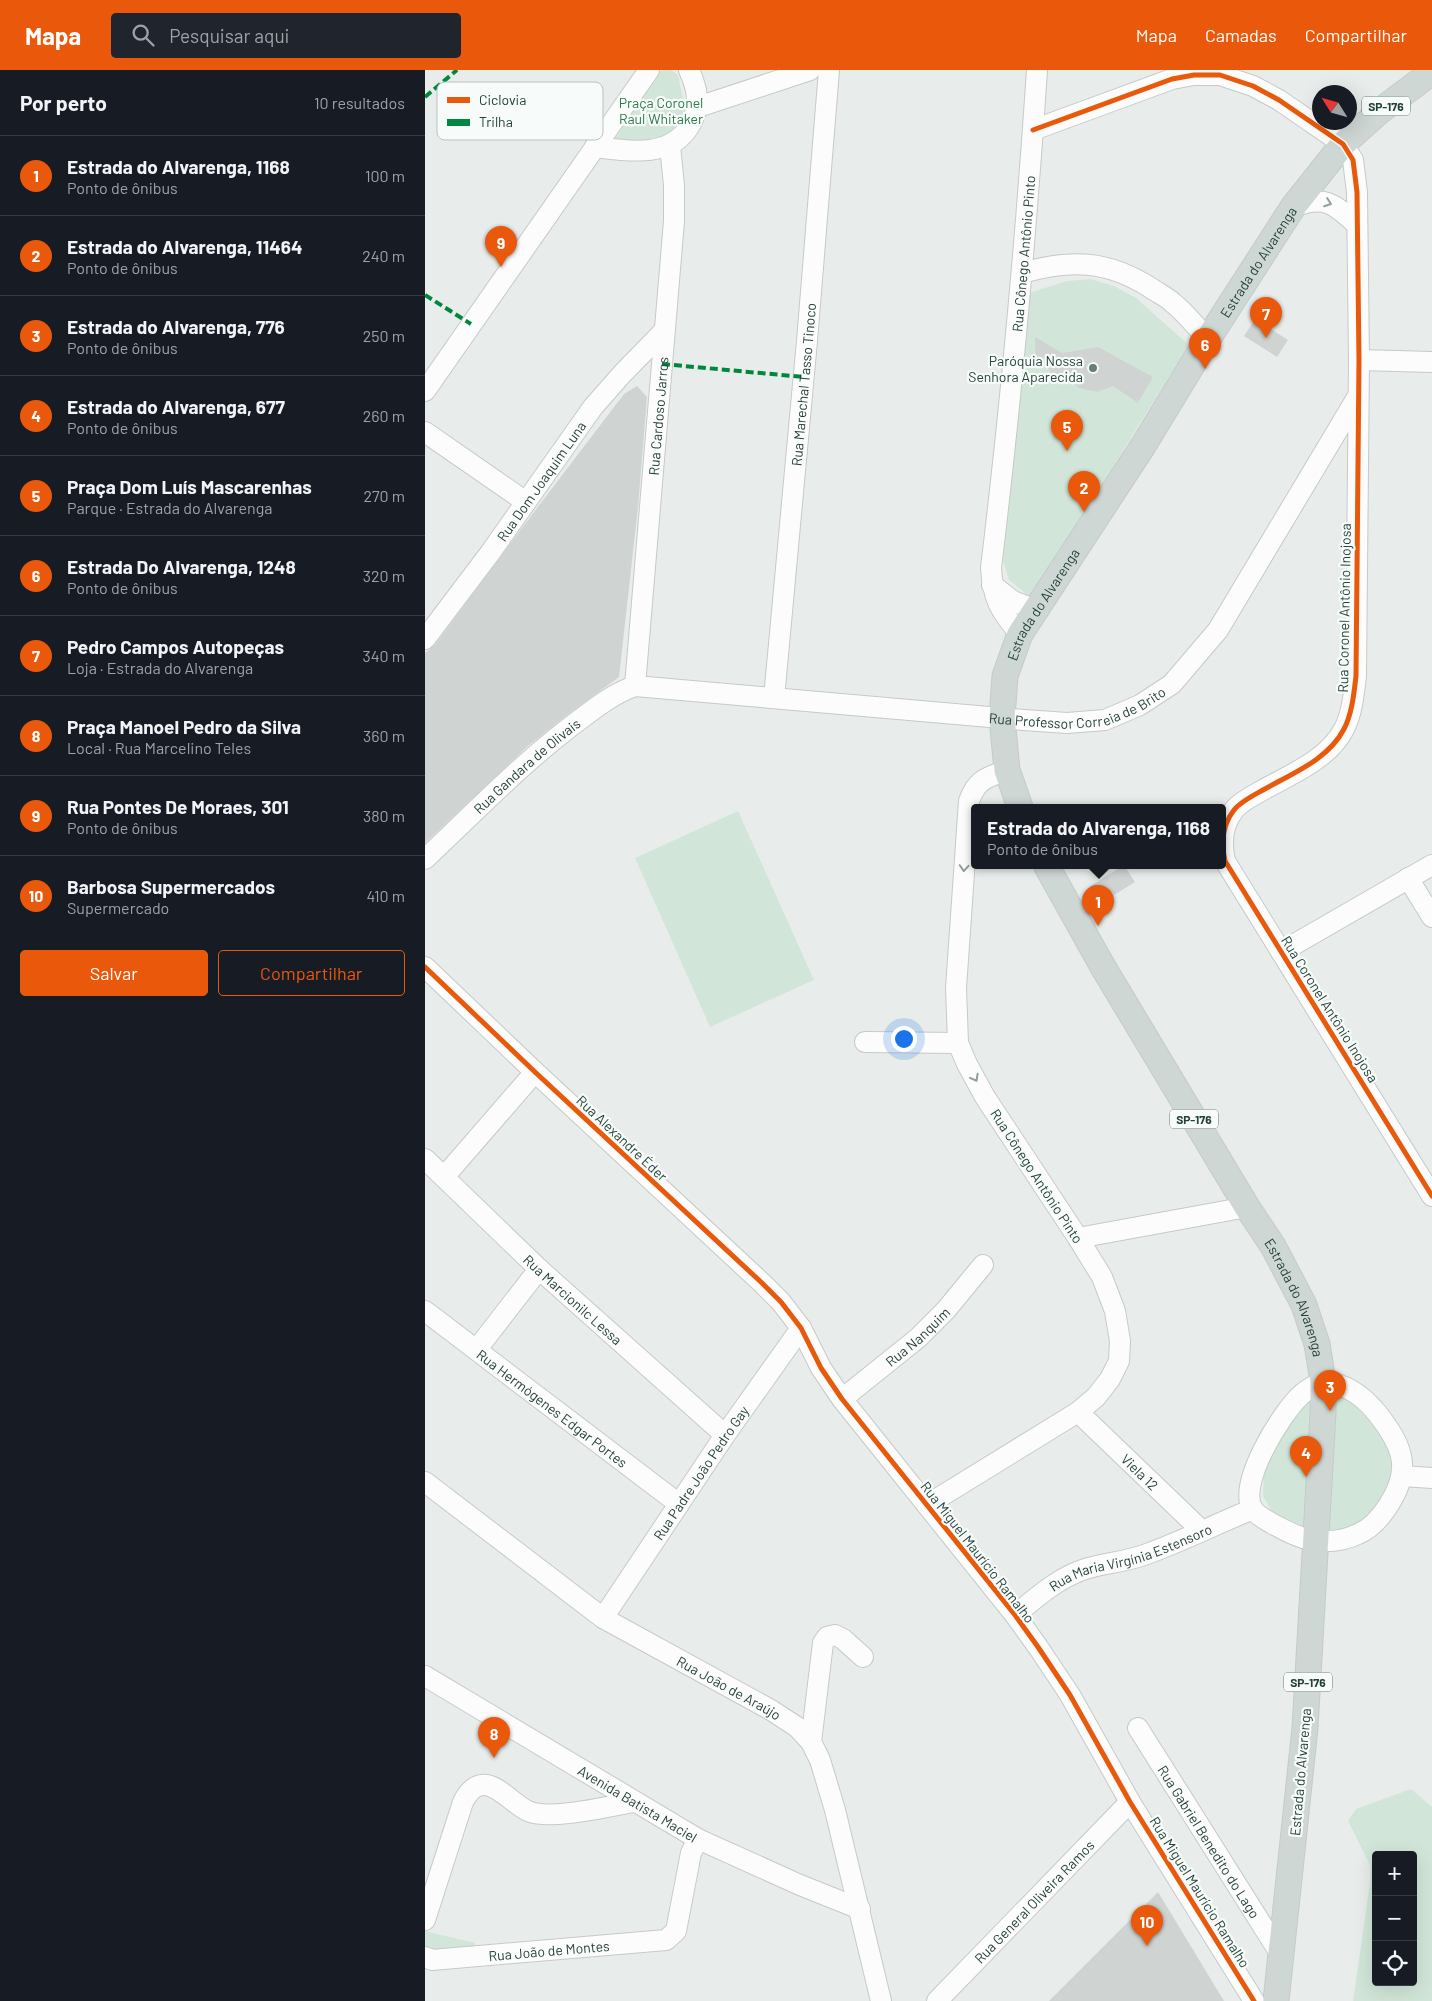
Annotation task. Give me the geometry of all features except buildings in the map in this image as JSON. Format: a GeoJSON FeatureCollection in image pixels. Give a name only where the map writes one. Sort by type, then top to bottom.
{"type":"FeatureCollection","features":[{"type":"Feature","properties":{"kind":"main road","name":"Estrada do Alvarenga"},"geometry":{"type":"LineString","coordinates":[[1019,804],[1007,770],[1002,718],[1005,676],[1020,634],[1143,446],[1208,339],[1293,207],[1343,144],[1380,111],[1432,72]]}},
{"type":"Feature","properties":{"kind":"main road","name":"Estrada do Alvarenga"},"geometry":{"type":"LineString","coordinates":[[1048,869],[1103,967],[1247,1207],[1273,1246],[1304,1305],[1317,1344],[1323,1381],[1305,1728],[1275,2001]]}},
{"type":"Feature","properties":{"kind":"street"},"geometry":{"type":"LineString","coordinates":[[603,136],[649,70]]}},
{"type":"Feature","properties":{"kind":"street"},"geometry":{"type":"LineString","coordinates":[[595,147],[642,151],[670,146],[688,130],[698,107],[697,91],[689,70]]}},
{"type":"Feature","properties":{"kind":"street"},"geometry":{"type":"LineString","coordinates":[[698,107],[810,70]]}},
{"type":"Feature","properties":{"kind":"street","name":"Rua Marechal Tasso Tinoco"},"geometry":{"type":"LineString","coordinates":[[774,698],[807,341],[829,70]]}},
{"type":"Feature","properties":{"kind":"street","name":"Rua Cônego Antônio Pinto"},"geometry":{"type":"LineString","coordinates":[[1020,634],[998,606],[992,585],[991,568],[1022,273],[1037,70]]}},
{"type":"Feature","properties":{"kind":"street"},"geometry":{"type":"LineString","coordinates":[[1033,130],[1172,79],[1220,72],[1253,86],[1279,100],[1343,144]]}},
{"type":"Feature","properties":{"kind":"street"},"geometry":{"type":"LineString","coordinates":[[425,390],[600,140]]}},
{"type":"Feature","properties":{"kind":"street","name":"Rua Coronel Antônio Inojosa"},"geometry":{"type":"LineString","coordinates":[[1226,826],[1235,809],[1253,796],[1311,763],[1329,749],[1345,728],[1352,702],[1356,676],[1359,360],[1357,225],[1353,160],[1343,144]]}},
{"type":"Feature","properties":{"kind":"street","name":"Rua Cardoso Jarros"},"geometry":{"type":"LineString","coordinates":[[635,686],[674,221],[674,185],[670,146]]}},
{"type":"Feature","properties":{"kind":"street"},"geometry":{"type":"LineString","coordinates":[[1293,207],[1320,200],[1333,204],[1357,225]]}},
{"type":"Feature","properties":{"kind":"street"},"geometry":{"type":"LineString","coordinates":[[1022,273],[1064,264],[1092,264],[1115,270],[1141,282],[1173,302],[1208,339]]}},
{"type":"Feature","properties":{"kind":"street","name":"Rua Dom Joaquim Luna"},"geometry":{"type":"LineString","coordinates":[[425,639],[593,407],[665,330]]}},
{"type":"Feature","properties":{"kind":"street"},"geometry":{"type":"LineString","coordinates":[[1359,360],[1432,362]]}},
{"type":"Feature","properties":{"kind":"street","name":"Rua Professor Correia de Brito"},"geometry":{"type":"LineString","coordinates":[[635,686],[974,717],[1067,723],[1105,720],[1140,705],[1172,684],[1218,630],[1358,396]]}},
{"type":"Feature","properties":{"kind":"street"},"geometry":{"type":"LineString","coordinates":[[425,432],[526,502]]}},
{"type":"Feature","properties":{"kind":"street"},"geometry":{"type":"LineString","coordinates":[[992,585],[1013,601],[1036,610]]}},
{"type":"Feature","properties":{"kind":"street","name":"Rua Gandara de Olivais"},"geometry":{"type":"LineString","coordinates":[[425,859],[513,775],[560,734],[618,692],[635,686]]}},
{"type":"Feature","properties":{"kind":"street","name":"Rua Cônego Antônio Pinto"},"geometry":{"type":"LineString","coordinates":[[927,1505],[1078,1412],[1096,1397],[1110,1379],[1119,1361],[1120,1341],[1115,1311],[1102,1277],[985,1097],[958,1043],[956,988],[969,801],[974,787],[984,779],[1007,770]]}},
{"type":"Feature","properties":{"kind":"street","name":"Rua Coronel Antônio Inojosa"},"geometry":{"type":"LineString","coordinates":[[1226,863],[1432,1196]]}},
{"type":"Feature","properties":{"kind":"street"},"geometry":{"type":"LineString","coordinates":[[1281,952],[1432,865]]}},
{"type":"Feature","properties":{"kind":"street"},"geometry":{"type":"LineString","coordinates":[[1408,878],[1432,917]]}},
{"type":"Feature","properties":{"kind":"street","name":"Rua Alexandre Éder"},"geometry":{"type":"LineString","coordinates":[[425,967],[762,1283],[781,1302],[801,1328]]}},
{"type":"Feature","properties":{"kind":"street"},"geometry":{"type":"LineString","coordinates":[[865,1042],[958,1043]]}},
{"type":"Feature","properties":{"kind":"street"},"geometry":{"type":"LineString","coordinates":[[444,1177],[535,1072]]}},
{"type":"Feature","properties":{"kind":"street","name":"Rua Marcionilc Lessa"},"geometry":{"type":"LineString","coordinates":[[425,1160],[539,1269],[725,1435]]}},
{"type":"Feature","properties":{"kind":"street"},"geometry":{"type":"LineString","coordinates":[[1078,1238],[1247,1207]]}},
{"type":"Feature","properties":{"kind":"street","name":"Rua Nanquim"},"geometry":{"type":"LineString","coordinates":[[842,1399],[918,1338],[946,1310],[983,1265]]}},
{"type":"Feature","properties":{"kind":"street"},"geometry":{"type":"LineString","coordinates":[[477,1349],[539,1269]]}},
{"type":"Feature","properties":{"kind":"street","name":"Rua Hermógenes Edgar Portes"},"geometry":{"type":"LineString","coordinates":[[425,1311],[679,1504]]}},
{"type":"Feature","properties":{"kind":"street","name":"Rua Miguel Maurício Ramalho"},"geometry":{"type":"LineString","coordinates":[[801,1328],[821,1368],[842,1399],[1015,1615],[1070,1695],[1130,1802],[1255,2001]]}},
{"type":"Feature","properties":{"kind":"street","name":"Rua Padre João Pedro Gay"},"geometry":{"type":"LineString","coordinates":[[603,1618],[725,1435],[801,1328]]}},
{"type":"Feature","properties":{"kind":"street"},"geometry":{"type":"LineString","coordinates":[[1323,1381],[1338,1383],[1358,1394],[1386,1425],[1397,1443],[1402,1462],[1402,1476],[1394,1497],[1383,1513],[1360,1534],[1339,1540],[1316,1541],[1271,1523],[1253,1509],[1249,1499],[1252,1481],[1270,1434],[1300,1395],[1323,1381]]}},
{"type":"Feature","properties":{"kind":"street","name":"Viela 12"},"geometry":{"type":"LineString","coordinates":[[1078,1412],[1202,1531]]}},
{"type":"Feature","properties":{"kind":"street"},"geometry":{"type":"LineString","coordinates":[[1402,1476],[1432,1478]]}},
{"type":"Feature","properties":{"kind":"street","name":"Rua João de Araújo"},"geometry":{"type":"LineString","coordinates":[[425,1482],[603,1618],[771,1710],[797,1727],[811,1742],[819,1760],[835,1810],[881,2001]]}},
{"type":"Feature","properties":{"kind":"street","name":"Rua Maria Virgínia Estensoro"},"geometry":{"type":"LineString","coordinates":[[1015,1615],[1052,1585],[1071,1574],[1130,1560],[1253,1509]]}},
{"type":"Feature","properties":{"kind":"street"},"geometry":{"type":"LineString","coordinates":[[811,1742],[823,1643],[827,1637],[835,1635],[843,1639],[863,1657]]}},
{"type":"Feature","properties":{"kind":"street","name":"Avenida Batista Maciel"},"geometry":{"type":"LineString","coordinates":[[425,1676],[698,1839],[792,1882],[860,1909]]}},
{"type":"Feature","properties":{"kind":"street","name":"Rua Gabriel Benedito do Lago"},"geometry":{"type":"LineString","coordinates":[[1138,1728],[1281,1955]]}},
{"type":"Feature","properties":{"kind":"street"},"geometry":{"type":"LineString","coordinates":[[425,1920],[463,1802],[468,1793],[482,1785],[491,1786],[528,1812],[543,1814],[562,1814],[634,1802]]}},
{"type":"Feature","properties":{"kind":"street","name":"Rua General Oliveira Ramos"},"geometry":{"type":"LineString","coordinates":[[937,2001],[1130,1802]]}},
{"type":"Feature","properties":{"kind":"street","name":"Rua João de Montes"},"geometry":{"type":"LineString","coordinates":[[428,1958],[666,1940],[676,1931],[691,1853],[698,1839]]}},
{"type":"Feature","properties":{"kind":"green space","name":"Praça Coronel Raul Whitaker"},"geometry":{"type":"Polygon","coordinates":[[[661,70],[671,70],[678,75],[683,99],[683,120],[656,144],[614,140],[661,70]]]}},
{"type":"Feature","properties":{"kind":"green space"},"geometry":{"type":"Polygon","coordinates":[[[1091,279],[1114,286],[1136,298],[1189,345],[1031,598],[1009,580],[1002,558],[1026,294],[1067,281],[1091,279]]]}},
{"type":"Feature","properties":{"kind":"green space"},"geometry":{"type":"Polygon","coordinates":[[[738,811],[814,980],[710,1027],[635,858],[738,811]]]}},
{"type":"Feature","properties":{"kind":"green space"},"geometry":{"type":"Polygon","coordinates":[[[1323,1391],[1348,1398],[1379,1431],[1391,1452],[1394,1477],[1379,1510],[1358,1530],[1320,1534],[1273,1513],[1263,1496],[1264,1472],[1281,1431],[1309,1397],[1323,1391]]]}},
{"type":"Feature","properties":{"kind":"green space"},"geometry":{"type":"Polygon","coordinates":[[[1411,1789],[1432,1807],[1432,2001],[1353,2001],[1370,1883],[1370,1865],[1348,1821],[1356,1809],[1411,1789]]]}},
{"type":"Feature","properties":{"kind":"green space"},"geometry":{"type":"Polygon","coordinates":[[[425,1931],[475,1943],[475,1954],[425,1953],[425,1931]]]}},
{"type":"Feature","properties":{"kind":"marked path"},"geometry":{"type":"LineString","coordinates":[[443,82],[457,70]]}},
{"type":"Feature","properties":{"kind":"marked path"},"geometry":{"type":"LineString","coordinates":[[425,97],[437,87]]}},
{"type":"Feature","properties":{"kind":"marked path"},"geometry":{"type":"LineString","coordinates":[[425,295],[471,324]]}},
{"type":"Feature","properties":{"kind":"marked path"},"geometry":{"type":"LineString","coordinates":[[662,364],[804,377]]}},
{"type":"Feature","properties":{"kind":"cycle path"},"geometry":{"type":"LineString","coordinates":[[1033,130],[1172,79],[1194,75],[1220,75],[1253,86],[1279,100],[1343,144],[1353,160],[1357,192],[1359,360],[1356,676],[1352,703],[1344,729],[1329,749],[1297,772],[1243,801],[1230,816],[1226,825]]}},
{"type":"Feature","properties":{"kind":"cycle path"},"geometry":{"type":"LineString","coordinates":[[1226,863],[1432,1196]]}},
{"type":"Feature","properties":{"kind":"cycle path"},"geometry":{"type":"LineString","coordinates":[[425,967],[781,1302],[801,1328],[821,1368],[842,1399],[1015,1615],[1038,1647],[1070,1695],[1130,1802],[1254,2001]]}},
{"type":"Feature","properties":{"kind":"place","name":"Rua Pontes De Moraes, 301"},"geometry":{"type":"Point","coordinates":[501,267]}},
{"type":"Feature","properties":{"kind":"place","name":"Pedro Campos Autopeças"},"geometry":{"type":"Point","coordinates":[1266,338]}},
{"type":"Feature","properties":{"kind":"place","name":"Paróquia Nossa Senhora Aparecida"},"geometry":{"type":"Point","coordinates":[1093,368]}},
{"type":"Feature","properties":{"kind":"place","name":"Estrada Do Alvarenga, 1248"},"geometry":{"type":"Point","coordinates":[1205,369]}},
{"type":"Feature","properties":{"kind":"place","name":"Praça Dom Luís Mascarenhas"},"geometry":{"type":"Point","coordinates":[1067,451]}},
{"type":"Feature","properties":{"kind":"place","name":"Estrada do Alvarenga, 11464"},"geometry":{"type":"Point","coordinates":[1084,512]}},
{"type":"Feature","properties":{"kind":"place","name":"Estrada do Alvarenga, 1168"},"geometry":{"type":"Point","coordinates":[1098,926]}},
{"type":"Feature","properties":{"kind":"place","name":"Estrada do Alvarenga, 776"},"geometry":{"type":"Point","coordinates":[1330,1411]}},
{"type":"Feature","properties":{"kind":"place","name":"Estrada do Alvarenga, 677"},"geometry":{"type":"Point","coordinates":[1306,1477]}},
{"type":"Feature","properties":{"kind":"place","name":"Praça Manoel Pedro da Silva"},"geometry":{"type":"Point","coordinates":[494,1758]}},
{"type":"Feature","properties":{"kind":"place","name":"Barbosa Supermercados"},"geometry":{"type":"Point","coordinates":[1147,1946]}}]}
